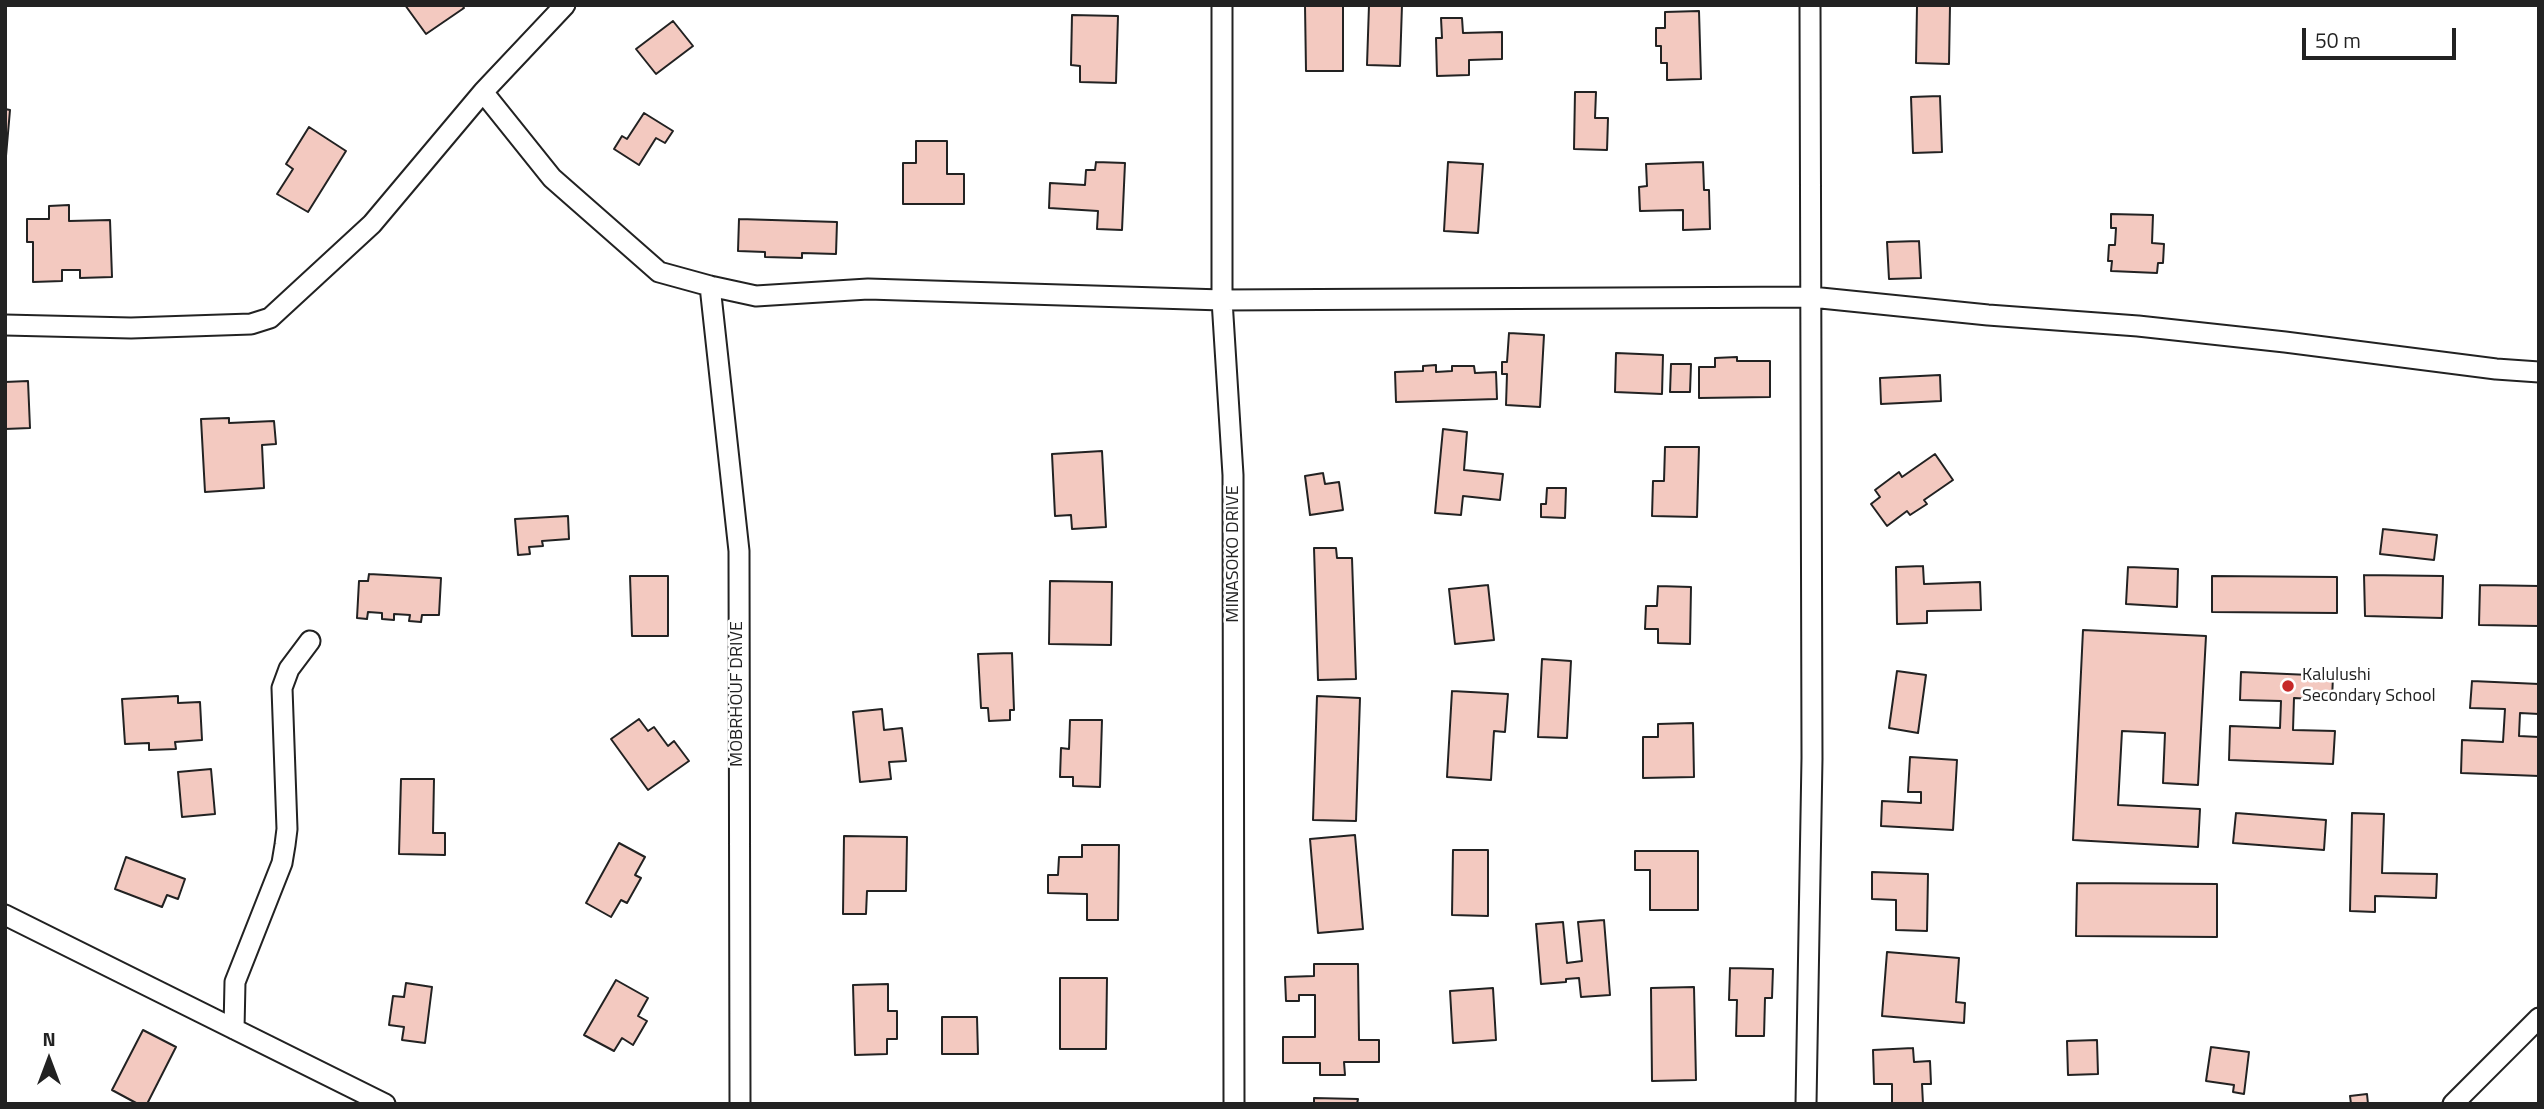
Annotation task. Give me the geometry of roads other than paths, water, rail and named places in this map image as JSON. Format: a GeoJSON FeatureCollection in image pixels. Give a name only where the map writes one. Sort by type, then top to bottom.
{"type":"FeatureCollection","features":[{"type":"Feature","properties":{"kind":"street"},"geometry":{"type":"LineString","coordinates":[[5,325],[131,328],[251,324],[270,318],[372,224],[483,92],[565,5]]}},
{"type":"Feature","properties":{"kind":"street","name":"MINASOKO DRIVE"},"geometry":{"type":"LineString","coordinates":[[1222,5],[1222,300],[1233,475],[1234,1104]]}},
{"type":"Feature","properties":{"kind":"street"},"geometry":{"type":"LineString","coordinates":[[1806,1104],[1812,758],[1810,5]]}},
{"type":"Feature","properties":{"kind":"street"},"geometry":{"type":"LineString","coordinates":[[483,92],[552,178],[659,272],[756,296],[868,289],[1222,300],[1811,297],[1988,315],[2138,326],[2539,372]]}},
{"type":"Feature","properties":{"kind":"street","name":"MOBRHOUF DRIVE"},"geometry":{"type":"LineString","coordinates":[[710,286],[738,551],[740,1104]]}},
{"type":"Feature","properties":{"kind":"street"},"geometry":{"type":"LineString","coordinates":[[234,1029],[235,982],[282,863],[285,845],[287,829],[282,688],[289,669],[310,641]]}},
{"type":"Feature","properties":{"kind":"street"},"geometry":{"type":"LineString","coordinates":[[5,915],[385,1104]]}},
{"type":"Feature","properties":{"kind":"street"},"geometry":{"type":"LineString","coordinates":[[2453,1104],[2539,1018]]}},
{"type":"Feature","properties":{"kind":"place","name":"Kalulushi Secondary School"},"geometry":{"type":"Point","coordinates":[2288,686]}}]}
